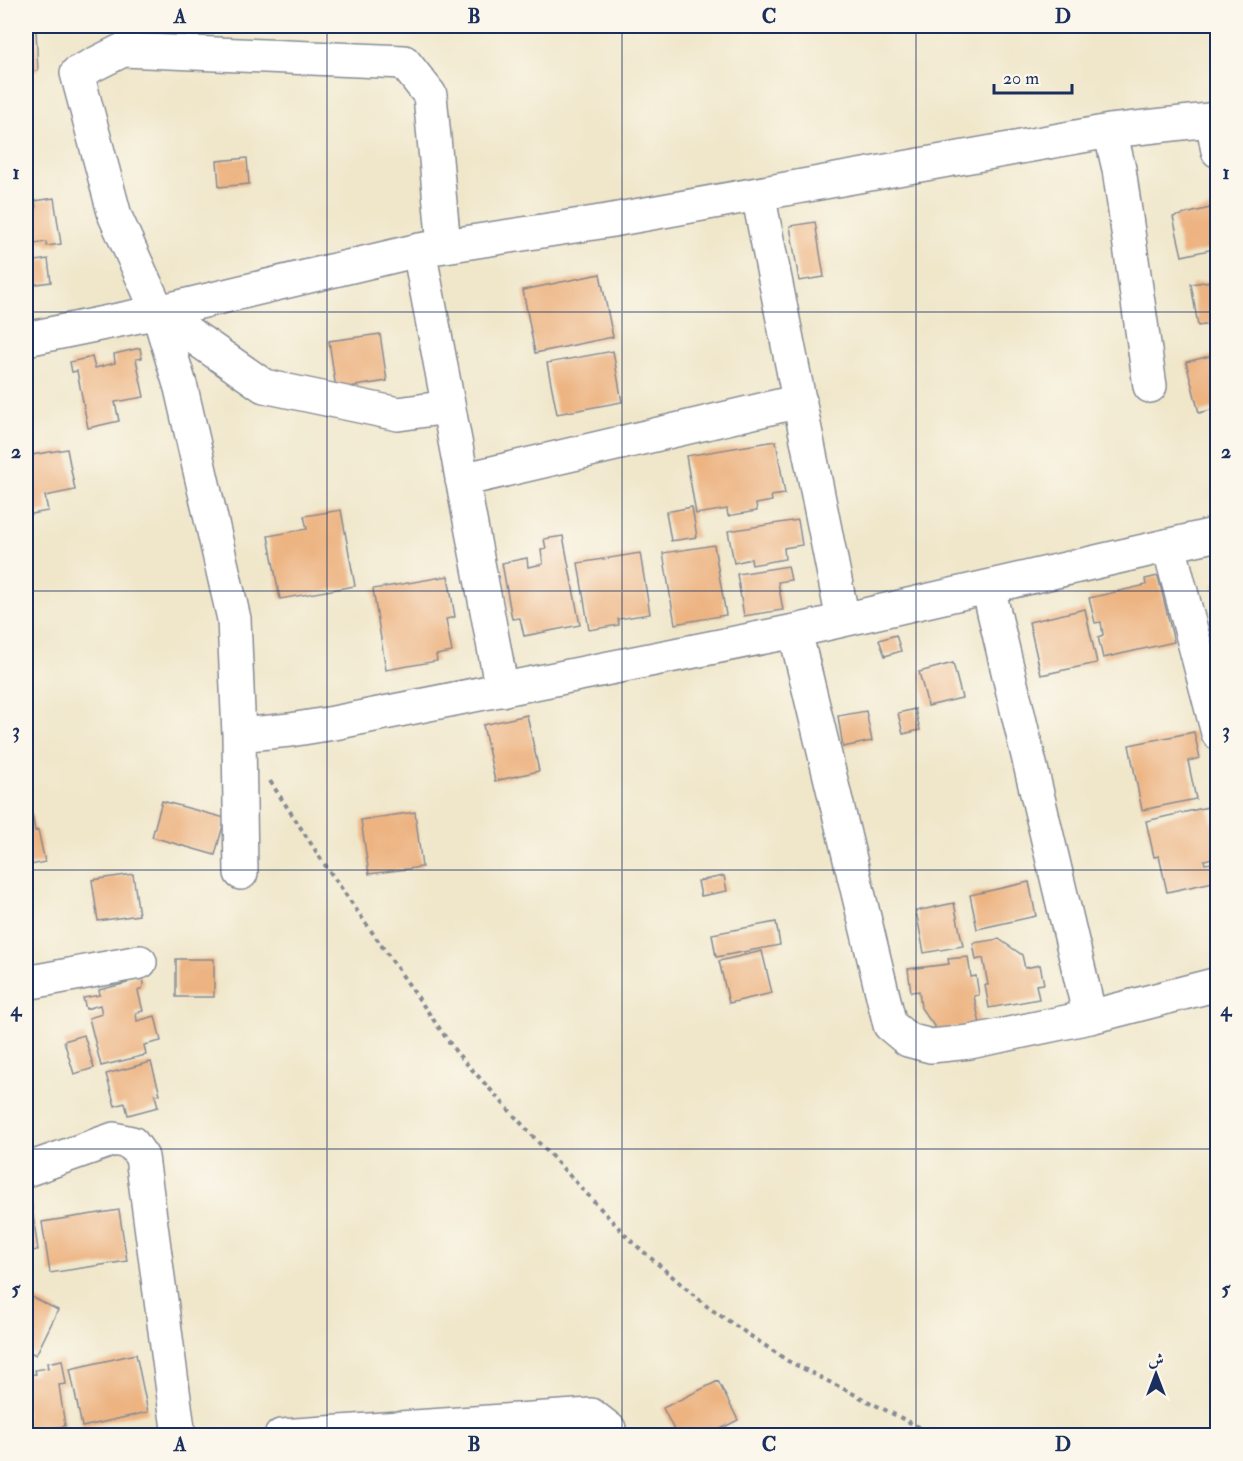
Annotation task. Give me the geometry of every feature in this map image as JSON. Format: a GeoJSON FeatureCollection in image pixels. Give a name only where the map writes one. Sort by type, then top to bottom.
{"type":"FeatureCollection","features":[{"type":"Feature","properties":{"kind":"street"},"geometry":{"type":"LineString","coordinates":[[241,873],[239,735],[234,619],[181,388],[158,312],[115,216],[77,73],[123,50],[404,62],[430,94],[431,248],[448,407],[502,690]]}},
{"type":"Feature","properties":{"kind":"street"},"geometry":{"type":"LineString","coordinates":[[26,339],[158,312],[431,248],[607,221],[1110,131],[1215,119],[1218,151]]}},
{"type":"Feature","properties":{"kind":"street"},"geometry":{"type":"LineString","coordinates":[[1110,131],[1119,169],[1150,386]]}},
{"type":"Feature","properties":{"kind":"street"},"geometry":{"type":"LineString","coordinates":[[758,194],[843,620]]}},
{"type":"Feature","properties":{"kind":"street"},"geometry":{"type":"LineString","coordinates":[[158,312],[264,386],[398,414],[448,407]]}},
{"type":"Feature","properties":{"kind":"street"},"geometry":{"type":"LineString","coordinates":[[462,480],[800,401]]}},
{"type":"Feature","properties":{"kind":"street"},"geometry":{"type":"LineString","coordinates":[[239,735],[334,723],[795,631],[1218,534]]}},
{"type":"Feature","properties":{"kind":"street"},"geometry":{"type":"LineString","coordinates":[[1169,546],[1218,733]]}},
{"type":"Feature","properties":{"kind":"street"},"geometry":{"type":"LineString","coordinates":[[988,587],[1089,1017]]}},
{"type":"Feature","properties":{"kind":"street"},"geometry":{"type":"LineString","coordinates":[[795,631],[890,1025],[908,1040],[931,1046],[970,1042],[1089,1017],[1218,984]]}},
{"type":"Feature","properties":{"kind":"street"},"geometry":{"type":"LineString","coordinates":[[26,983],[140,962]]}},
{"type":"Feature","properties":{"kind":"street"},"geometry":{"type":"LineString","coordinates":[[26,1170],[114,1139],[132,1143],[142,1157],[179,1436]]}},
{"type":"Feature","properties":{"kind":"street"},"geometry":{"type":"LineString","coordinates":[[281,1436],[591,1415],[609,1429],[610,1436]]}},
{"type":"Feature","properties":{"kind":"path"},"geometry":{"type":"LineString","coordinates":[[265,774],[323,862],[456,1052],[631,1241],[709,1308],[788,1361],[939,1436]]}},
{"type":"Feature","properties":{"kind":"building"},"geometry":{"type":"Polygon","coordinates":[[[36,30],[38,71],[26,72],[26,31],[36,30]]]}},
{"type":"Feature","properties":{"kind":"building"},"geometry":{"type":"Polygon","coordinates":[[[247,158],[249,184],[219,187],[217,161],[247,158]]]}},
{"type":"Feature","properties":{"kind":"building"},"geometry":{"type":"Polygon","coordinates":[[[54,198],[61,244],[47,246],[46,242],[33,244],[36,261],[48,259],[51,282],[29,285],[26,266],[26,211],[36,210],[35,201],[54,198]]]}},
{"type":"Feature","properties":{"kind":"building"},"geometry":{"type":"Polygon","coordinates":[[[1210,208],[1218,248],[1182,256],[1173,217],[1210,208]]]}},
{"type":"Feature","properties":{"kind":"building"},"geometry":{"type":"Polygon","coordinates":[[[815,222],[824,277],[799,281],[790,226],[815,222]]]}},
{"type":"Feature","properties":{"kind":"building"},"geometry":{"type":"Polygon","coordinates":[[[600,274],[613,337],[535,353],[523,290],[600,274]]]}},
{"type":"Feature","properties":{"kind":"building"},"geometry":{"type":"Polygon","coordinates":[[[1218,280],[1218,323],[1198,326],[1191,284],[1218,280]]]}},
{"type":"Feature","properties":{"kind":"building"},"geometry":{"type":"Polygon","coordinates":[[[380,334],[387,381],[336,389],[329,341],[380,334]]]}},
{"type":"Feature","properties":{"kind":"building"},"geometry":{"type":"Polygon","coordinates":[[[140,348],[142,358],[136,359],[144,397],[115,402],[119,421],[88,428],[77,371],[72,372],[70,362],[92,357],[95,368],[115,363],[114,354],[140,348]]]}},
{"type":"Feature","properties":{"kind":"building"},"geometry":{"type":"Polygon","coordinates":[[[613,351],[622,402],[557,414],[547,363],[613,351]]]}},
{"type":"Feature","properties":{"kind":"building"},"geometry":{"type":"Polygon","coordinates":[[[1218,354],[1218,408],[1199,413],[1186,362],[1218,354]]]}},
{"type":"Feature","properties":{"kind":"building"},"geometry":{"type":"Polygon","coordinates":[[[776,441],[785,494],[771,496],[772,501],[756,504],[757,511],[728,516],[727,509],[696,514],[686,456],[776,441]]]}},
{"type":"Feature","properties":{"kind":"building"},"geometry":{"type":"Polygon","coordinates":[[[67,449],[75,490],[45,496],[48,511],[26,515],[26,456],[67,449]]]}},
{"type":"Feature","properties":{"kind":"building"},"geometry":{"type":"Polygon","coordinates":[[[692,507],[697,537],[671,541],[666,512],[692,507]]]}},
{"type":"Feature","properties":{"kind":"building"},"geometry":{"type":"Polygon","coordinates":[[[341,510],[355,586],[280,599],[268,536],[307,529],[304,516],[341,510]]]}},
{"type":"Feature","properties":{"kind":"building"},"geometry":{"type":"Polygon","coordinates":[[[798,520],[802,545],[784,548],[785,559],[752,565],[751,559],[734,563],[728,531],[798,520]]]}},
{"type":"Feature","properties":{"kind":"building"},"geometry":{"type":"Polygon","coordinates":[[[563,536],[580,625],[524,636],[520,618],[512,619],[502,563],[527,558],[528,567],[543,564],[541,550],[546,549],[544,539],[563,536]]]}},
{"type":"Feature","properties":{"kind":"building"},"geometry":{"type":"Polygon","coordinates":[[[714,545],[726,615],[675,624],[663,553],[714,545]]]}},
{"type":"Feature","properties":{"kind":"building"},"geometry":{"type":"Polygon","coordinates":[[[640,553],[650,614],[618,619],[619,625],[589,630],[578,563],[640,553]]]}},
{"type":"Feature","properties":{"kind":"building"},"geometry":{"type":"Polygon","coordinates":[[[788,566],[791,580],[778,582],[783,610],[744,616],[737,574],[788,566]]]}},
{"type":"Feature","properties":{"kind":"building"},"geometry":{"type":"Polygon","coordinates":[[[448,576],[455,617],[446,619],[452,652],[436,655],[437,661],[386,670],[373,589],[448,576]]]}},
{"type":"Feature","properties":{"kind":"building"},"geometry":{"type":"Polygon","coordinates":[[[1158,576],[1174,642],[1103,658],[1098,637],[1103,635],[1101,622],[1095,623],[1089,598],[1146,585],[1145,579],[1158,576]]]}},
{"type":"Feature","properties":{"kind":"building"},"geometry":{"type":"Polygon","coordinates":[[[1218,583],[1218,598],[1217,598],[1213,584],[1218,583]]]}},
{"type":"Feature","properties":{"kind":"building"},"geometry":{"type":"Polygon","coordinates":[[[1085,609],[1097,663],[1041,675],[1029,622],[1085,609]]]}},
{"type":"Feature","properties":{"kind":"building"},"geometry":{"type":"Polygon","coordinates":[[[896,635],[901,651],[885,656],[879,640],[896,635]]]}},
{"type":"Feature","properties":{"kind":"building"},"geometry":{"type":"Polygon","coordinates":[[[953,663],[962,698],[928,706],[919,672],[953,663]]]}},
{"type":"Feature","properties":{"kind":"building"},"geometry":{"type":"Polygon","coordinates":[[[915,709],[920,730],[903,734],[898,713],[915,709]]]}},
{"type":"Feature","properties":{"kind":"building"},"geometry":{"type":"Polygon","coordinates":[[[866,711],[872,741],[843,747],[838,716],[866,711]]]}},
{"type":"Feature","properties":{"kind":"building"},"geometry":{"type":"Polygon","coordinates":[[[527,715],[539,771],[495,781],[483,725],[527,715]]]}},
{"type":"Feature","properties":{"kind":"building"},"geometry":{"type":"Polygon","coordinates":[[[1194,732],[1200,758],[1188,761],[1196,799],[1142,810],[1129,745],[1194,732]]]}},
{"type":"Feature","properties":{"kind":"building"},"geometry":{"type":"Polygon","coordinates":[[[162,801],[225,818],[215,855],[152,837],[162,801]]]}},
{"type":"Feature","properties":{"kind":"building"},"geometry":{"type":"Polygon","coordinates":[[[1208,807],[1218,857],[1204,860],[1205,864],[1218,862],[1218,881],[1167,892],[1159,856],[1154,857],[1146,821],[1208,807]]]}},
{"type":"Feature","properties":{"kind":"building"},"geometry":{"type":"Polygon","coordinates":[[[415,812],[422,867],[369,874],[361,820],[415,812]]]}},
{"type":"Feature","properties":{"kind":"building"},"geometry":{"type":"Polygon","coordinates":[[[32,814],[45,862],[26,866],[26,815],[32,814]]]}},
{"type":"Feature","properties":{"kind":"building"},"geometry":{"type":"Polygon","coordinates":[[[133,874],[139,915],[98,921],[92,880],[133,874]]]}},
{"type":"Feature","properties":{"kind":"building"},"geometry":{"type":"Polygon","coordinates":[[[724,876],[727,891],[701,896],[698,881],[724,876]]]}},
{"type":"Feature","properties":{"kind":"building"},"geometry":{"type":"Polygon","coordinates":[[[1029,882],[1036,916],[977,929],[970,895],[1029,882]]]}},
{"type":"Feature","properties":{"kind":"building"},"geometry":{"type":"Polygon","coordinates":[[[954,903],[963,946],[924,953],[916,911],[954,903]]]}},
{"type":"Feature","properties":{"kind":"building"},"geometry":{"type":"Polygon","coordinates":[[[776,922],[780,945],[716,957],[712,934],[776,922]]]}},
{"type":"Feature","properties":{"kind":"building"},"geometry":{"type":"Polygon","coordinates":[[[999,939],[1022,955],[1025,968],[1040,965],[1044,984],[1036,985],[1039,999],[989,1008],[983,958],[976,960],[973,943],[999,939]]]}},
{"type":"Feature","properties":{"kind":"building"},"geometry":{"type":"Polygon","coordinates":[[[762,951],[772,993],[729,1003],[719,961],[762,951]]]}},
{"type":"Feature","properties":{"kind":"building"},"geometry":{"type":"Polygon","coordinates":[[[968,957],[971,977],[976,976],[979,995],[974,996],[980,1024],[937,1030],[921,1008],[919,991],[911,992],[908,969],[949,964],[948,959],[968,957]]]}},
{"type":"Feature","properties":{"kind":"building"},"geometry":{"type":"Polygon","coordinates":[[[176,959],[214,959],[214,997],[176,997],[176,959]]]}},
{"type":"Feature","properties":{"kind":"building"},"geometry":{"type":"Polygon","coordinates":[[[139,975],[143,978],[144,984],[138,991],[143,1011],[136,1013],[137,1021],[155,1016],[161,1041],[144,1045],[146,1055],[101,1066],[89,1018],[102,1014],[100,1005],[86,1009],[83,998],[100,995],[99,990],[127,983],[129,978],[139,975]]]}},
{"type":"Feature","properties":{"kind":"building"},"geometry":{"type":"Polygon","coordinates":[[[84,1035],[94,1068],[74,1074],[64,1041],[84,1035]]]}},
{"type":"Feature","properties":{"kind":"building"},"geometry":{"type":"Polygon","coordinates":[[[151,1062],[160,1094],[155,1095],[158,1107],[128,1115],[125,1103],[115,1106],[106,1074],[151,1062]]]}},
{"type":"Feature","properties":{"kind":"building"},"geometry":{"type":"Polygon","coordinates":[[[26,1134],[30,1150],[26,1152],[26,1134]]]}},
{"type":"Feature","properties":{"kind":"building"},"geometry":{"type":"Polygon","coordinates":[[[26,1202],[31,1202],[38,1250],[26,1252],[26,1202]]]}},
{"type":"Feature","properties":{"kind":"building"},"geometry":{"type":"Polygon","coordinates":[[[119,1210],[127,1261],[50,1273],[42,1222],[119,1210]]]}},
{"type":"Feature","properties":{"kind":"building"},"geometry":{"type":"Polygon","coordinates":[[[26,1294],[58,1310],[36,1355],[26,1350],[26,1294]]]}},
{"type":"Feature","properties":{"kind":"building"},"geometry":{"type":"Polygon","coordinates":[[[136,1354],[148,1412],[82,1427],[70,1369],[136,1354]]]}},
{"type":"Feature","properties":{"kind":"building"},"geometry":{"type":"Polygon","coordinates":[[[62,1360],[66,1384],[59,1385],[65,1426],[40,1430],[41,1436],[26,1436],[26,1375],[36,1374],[35,1370],[48,1368],[47,1363],[62,1360]]]}},
{"type":"Feature","properties":{"kind":"building"},"geometry":{"type":"Polygon","coordinates":[[[718,1381],[738,1420],[707,1436],[677,1436],[663,1408],[718,1381]]]}},
{"type":"Feature","properties":{"kind":"building"},"geometry":{"type":"Polygon","coordinates":[[[125,1430],[126,1436],[111,1436],[110,1433],[125,1430]]]}},
{"type":"Feature","properties":{"kind":"building"},"geometry":{"type":"Polygon","coordinates":[[[152,1432],[152,1436],[136,1436],[136,1434],[152,1432]]]}}]}
